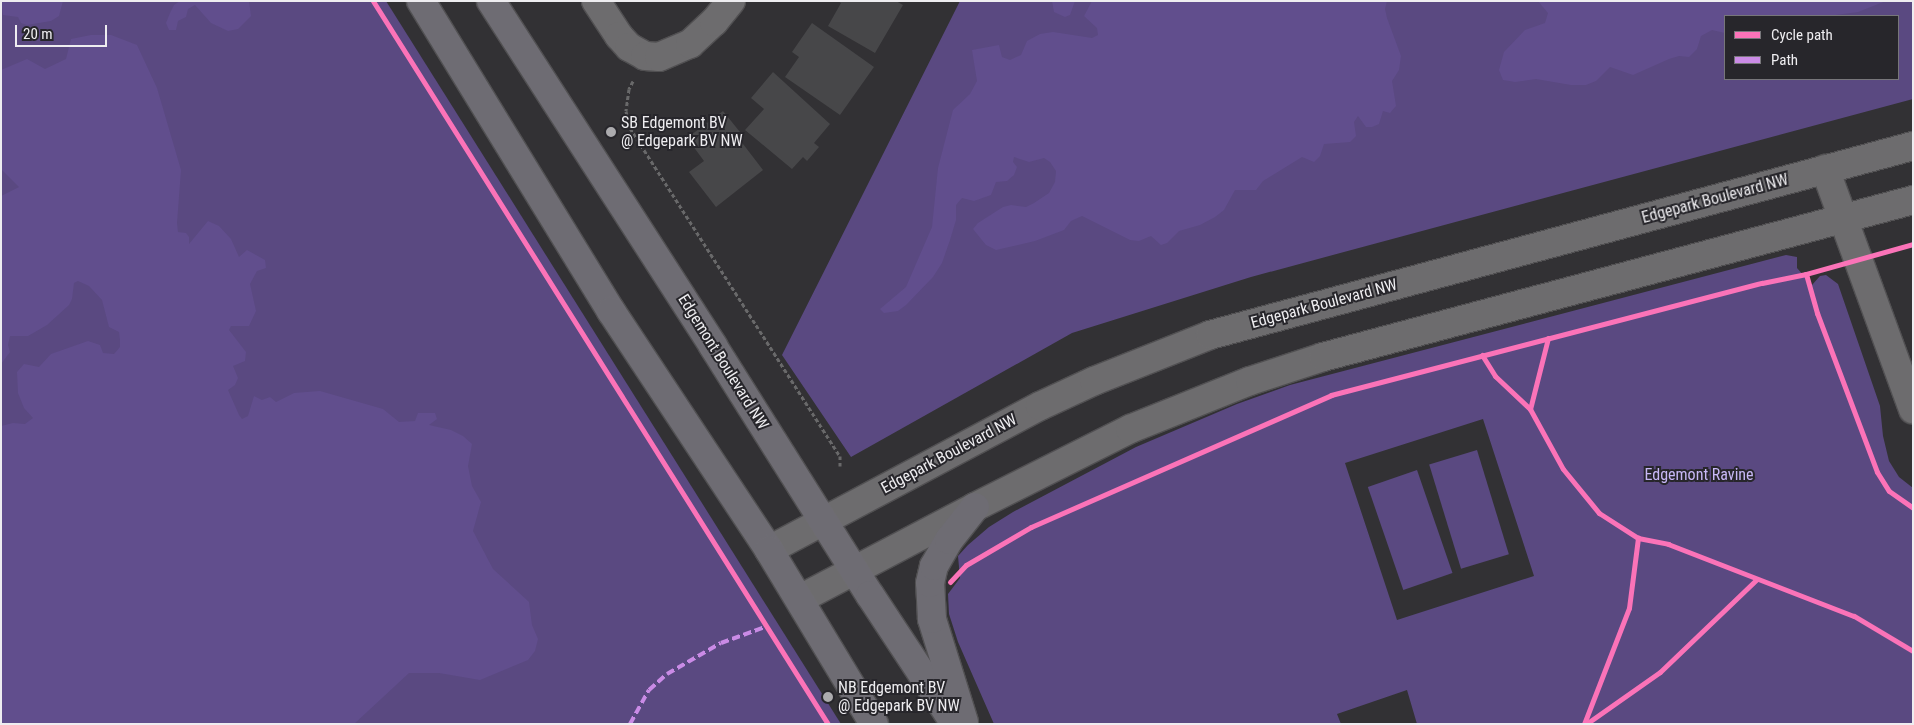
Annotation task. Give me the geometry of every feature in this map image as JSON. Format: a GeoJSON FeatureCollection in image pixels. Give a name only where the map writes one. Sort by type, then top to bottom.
{"type":"FeatureCollection","features":[{"type":"Feature","properties":{"kind":"main road"},"geometry":{"type":"LineString","coordinates":[[421,1],[610,311],[769,550],[874,724]]}},
{"type":"Feature","properties":{"kind":"main road","name":"Edgemont Boulevard NW"},"geometry":{"type":"LineString","coordinates":[[491,1],[955,724]]}},
{"type":"Feature","properties":{"kind":"main road"},"geometry":{"type":"LineString","coordinates":[[965,724],[932,618],[930,583],[934,566],[949,540],[975,507]]}},
{"type":"Feature","properties":{"kind":"street"},"geometry":{"type":"LineString","coordinates":[[596,1],[618,36],[629,47],[645,56],[659,57],[690,44],[714,22],[731,1]]}},
{"type":"Feature","properties":{"kind":"street","name":"Edgepark Boulevard NW"},"geometry":{"type":"LineString","coordinates":[[769,550],[1040,406],[1119,370],[1210,335],[1913,146]]}},
{"type":"Feature","properties":{"kind":"street"},"geometry":{"type":"LineString","coordinates":[[1825,169],[1913,409]]}},
{"type":"Feature","properties":{"kind":"street"},"geometry":{"type":"LineString","coordinates":[[800,599],[975,507],[1130,429],[1250,381],[1333,354],[1913,200]]}},
{"type":"Feature","properties":{"kind":"path"},"geometry":{"type":"LineString","coordinates":[[645,56],[629,90],[626,111],[630,128],[840,456],[840,466]]}},
{"type":"Feature","properties":{"kind":"green space"},"geometry":{"type":"Polygon","coordinates":[[[1,1],[386,1],[841,724],[1,724],[1,1]]]}},
{"type":"Feature","properties":{"kind":"green space"},"geometry":{"type":"Polygon","coordinates":[[[960,1],[1913,1],[1913,99],[1251,277],[1072,333],[851,457],[782,355],[960,1]]]}},
{"type":"Feature","properties":{"kind":"green space","name":"Edgemont Ravine"},"geometry":{"type":"Polygon","coordinates":[[[1786,255],[1797,257],[1797,268],[1812,285],[1820,276],[1826,275],[1838,284],[1880,406],[1883,436],[1889,461],[1899,477],[1913,488],[1913,724],[1417,724],[1407,690],[1337,714],[1341,724],[994,724],[958,642],[949,614],[948,594],[960,578],[958,556],[989,527],[1013,512],[1136,447],[1237,404],[1290,385],[1786,255]],[[1483,419],[1345,463],[1397,620],[1534,576],[1483,419]]]}},
{"type":"Feature","properties":{"kind":"green space"},"geometry":{"type":"Polygon","coordinates":[[[1477,450],[1509,554],[1461,569],[1429,465],[1477,450]]]}},
{"type":"Feature","properties":{"kind":"green space"},"geometry":{"type":"Polygon","coordinates":[[[1417,470],[1452,573],[1403,590],[1368,487],[1417,470]]]}},
{"type":"Feature","properties":{"kind":"shaded area"},"geometry":{"type":"Polygon","coordinates":[[[1,1],[63,1],[59,16],[51,21],[27,25],[21,23],[18,17],[3,15],[1,1]]]}},
{"type":"Feature","properties":{"kind":"shaded area"},"geometry":{"type":"Polygon","coordinates":[[[180,1],[249,1],[251,16],[238,29],[228,31],[211,23],[195,5],[188,9],[186,17],[178,21],[176,30],[169,30],[166,23],[174,5],[180,1]]]}},
{"type":"Feature","properties":{"kind":"shaded area"},"geometry":{"type":"Polygon","coordinates":[[[1052,1],[1075,1],[1070,15],[1065,17],[1054,12],[1052,1]]]}},
{"type":"Feature","properties":{"kind":"shaded area"},"geometry":{"type":"Polygon","coordinates":[[[1092,1],[1387,1],[1385,9],[1387,18],[1401,56],[1399,70],[1392,81],[1396,106],[1390,113],[1383,111],[1379,124],[1372,127],[1366,127],[1358,116],[1354,122],[1356,136],[1350,142],[1324,144],[1320,156],[1314,162],[1302,157],[1263,181],[1256,190],[1235,190],[1224,210],[1215,217],[1200,225],[1179,231],[1167,243],[1161,245],[1151,236],[1139,241],[1130,240],[1082,216],[1071,221],[1064,230],[1035,241],[996,250],[986,245],[973,229],[978,223],[1003,207],[1011,205],[1026,207],[1034,203],[1049,193],[1055,182],[1056,171],[1050,162],[1044,158],[1029,162],[1014,157],[1013,162],[1017,167],[1014,175],[1007,181],[996,182],[991,195],[974,201],[962,198],[956,205],[956,220],[950,240],[942,263],[933,277],[898,311],[884,313],[880,309],[906,287],[932,227],[938,168],[953,110],[970,94],[977,81],[972,50],[999,45],[1002,57],[1010,60],[1021,55],[1027,41],[1040,34],[1053,32],[1092,38],[1098,35],[1097,28],[1084,16],[1092,1]]]}},
{"type":"Feature","properties":{"kind":"shaded area"},"geometry":{"type":"Polygon","coordinates":[[[1538,1],[1886,1],[1858,12],[1836,15],[1724,15],[1724,33],[1712,30],[1701,36],[1697,49],[1689,57],[1679,56],[1669,59],[1633,75],[1610,67],[1596,81],[1586,85],[1571,85],[1536,79],[1515,82],[1503,80],[1499,70],[1504,52],[1525,30],[1545,23],[1548,13],[1538,1]]]}},
{"type":"Feature","properties":{"kind":"shaded area"},"geometry":{"type":"Polygon","coordinates":[[[91,35],[111,35],[137,45],[157,88],[181,170],[178,232],[186,233],[189,237],[189,244],[208,221],[219,226],[231,239],[239,257],[247,250],[265,260],[266,268],[257,271],[250,284],[256,311],[249,326],[231,326],[229,330],[246,352],[245,361],[233,366],[238,378],[235,385],[228,390],[239,415],[242,419],[248,416],[254,396],[262,400],[270,397],[276,402],[294,393],[320,391],[383,409],[399,422],[415,421],[418,413],[435,413],[437,419],[429,425],[451,430],[463,436],[472,444],[468,466],[472,486],[481,502],[473,531],[493,569],[529,602],[532,625],[538,639],[535,651],[528,660],[480,680],[439,673],[409,673],[354,724],[1,724],[1,426],[13,423],[25,424],[33,418],[24,408],[18,393],[17,372],[24,364],[39,367],[51,354],[88,341],[100,345],[103,353],[114,354],[120,347],[120,340],[119,332],[109,327],[102,300],[89,286],[78,281],[74,283],[72,299],[69,305],[47,325],[28,336],[10,336],[8,345],[10,352],[1,364],[1,196],[19,187],[1,169],[1,70],[27,59],[45,69],[66,59],[71,39],[91,35]]]}},
{"type":"Feature","properties":{"kind":"building"},"geometry":{"type":"Polygon","coordinates":[[[838,1],[896,1],[903,5],[875,53],[828,26],[841,3],[838,1]]]}},
{"type":"Feature","properties":{"kind":"building"},"geometry":{"type":"Polygon","coordinates":[[[812,23],[874,67],[840,115],[785,77],[799,57],[792,52],[812,23]]]}},
{"type":"Feature","properties":{"kind":"building"},"geometry":{"type":"Polygon","coordinates":[[[773,72],[830,124],[814,143],[819,147],[807,161],[803,157],[792,169],[745,130],[764,109],[751,98],[773,72]]]}},
{"type":"Feature","properties":{"kind":"building"},"geometry":{"type":"Polygon","coordinates":[[[723,111],[744,137],[740,140],[763,170],[716,207],[689,172],[704,161],[687,138],[723,111]]]}},
{"type":"Feature","properties":{"kind":"marked path"},"geometry":{"type":"LineString","coordinates":[[630,724],[649,690],[667,674],[721,643],[768,626]]}},
{"type":"Feature","properties":{"kind":"cycle path"},"geometry":{"type":"LineString","coordinates":[[373,1],[828,724]]}},
{"type":"Feature","properties":{"kind":"cycle path"},"geometry":{"type":"LineString","coordinates":[[950,582],[966,565],[1031,527],[1331,395],[1762,283],[1806,274],[1913,244]]}},
{"type":"Feature","properties":{"kind":"cycle path"},"geometry":{"type":"LineString","coordinates":[[1806,274],[1817,313],[1877,472],[1889,491],[1913,508]]}},
{"type":"Feature","properties":{"kind":"cycle path"},"geometry":{"type":"LineString","coordinates":[[1548,338],[1530,409],[1563,469],[1599,513],[1638,538],[1668,544],[1854,616],[1913,651]]}},
{"type":"Feature","properties":{"kind":"cycle path"},"geometry":{"type":"LineString","coordinates":[[1482,355],[1495,376],[1530,409]]}},
{"type":"Feature","properties":{"kind":"cycle path"},"geometry":{"type":"LineString","coordinates":[[1584,724],[1629,608],[1638,538]]}},
{"type":"Feature","properties":{"kind":"cycle path"},"geometry":{"type":"LineString","coordinates":[[1586,724],[1660,672],[1757,579]]}},
{"type":"Feature","properties":{"kind":"place","name":"SB Edgemont BV @ Edgepark BV NW"},"geometry":{"type":"Point","coordinates":[611,132]}},
{"type":"Feature","properties":{"kind":"place","name":"NB Edgemont BV @ Edgepark BV NW"},"geometry":{"type":"Point","coordinates":[828,697]}}]}
